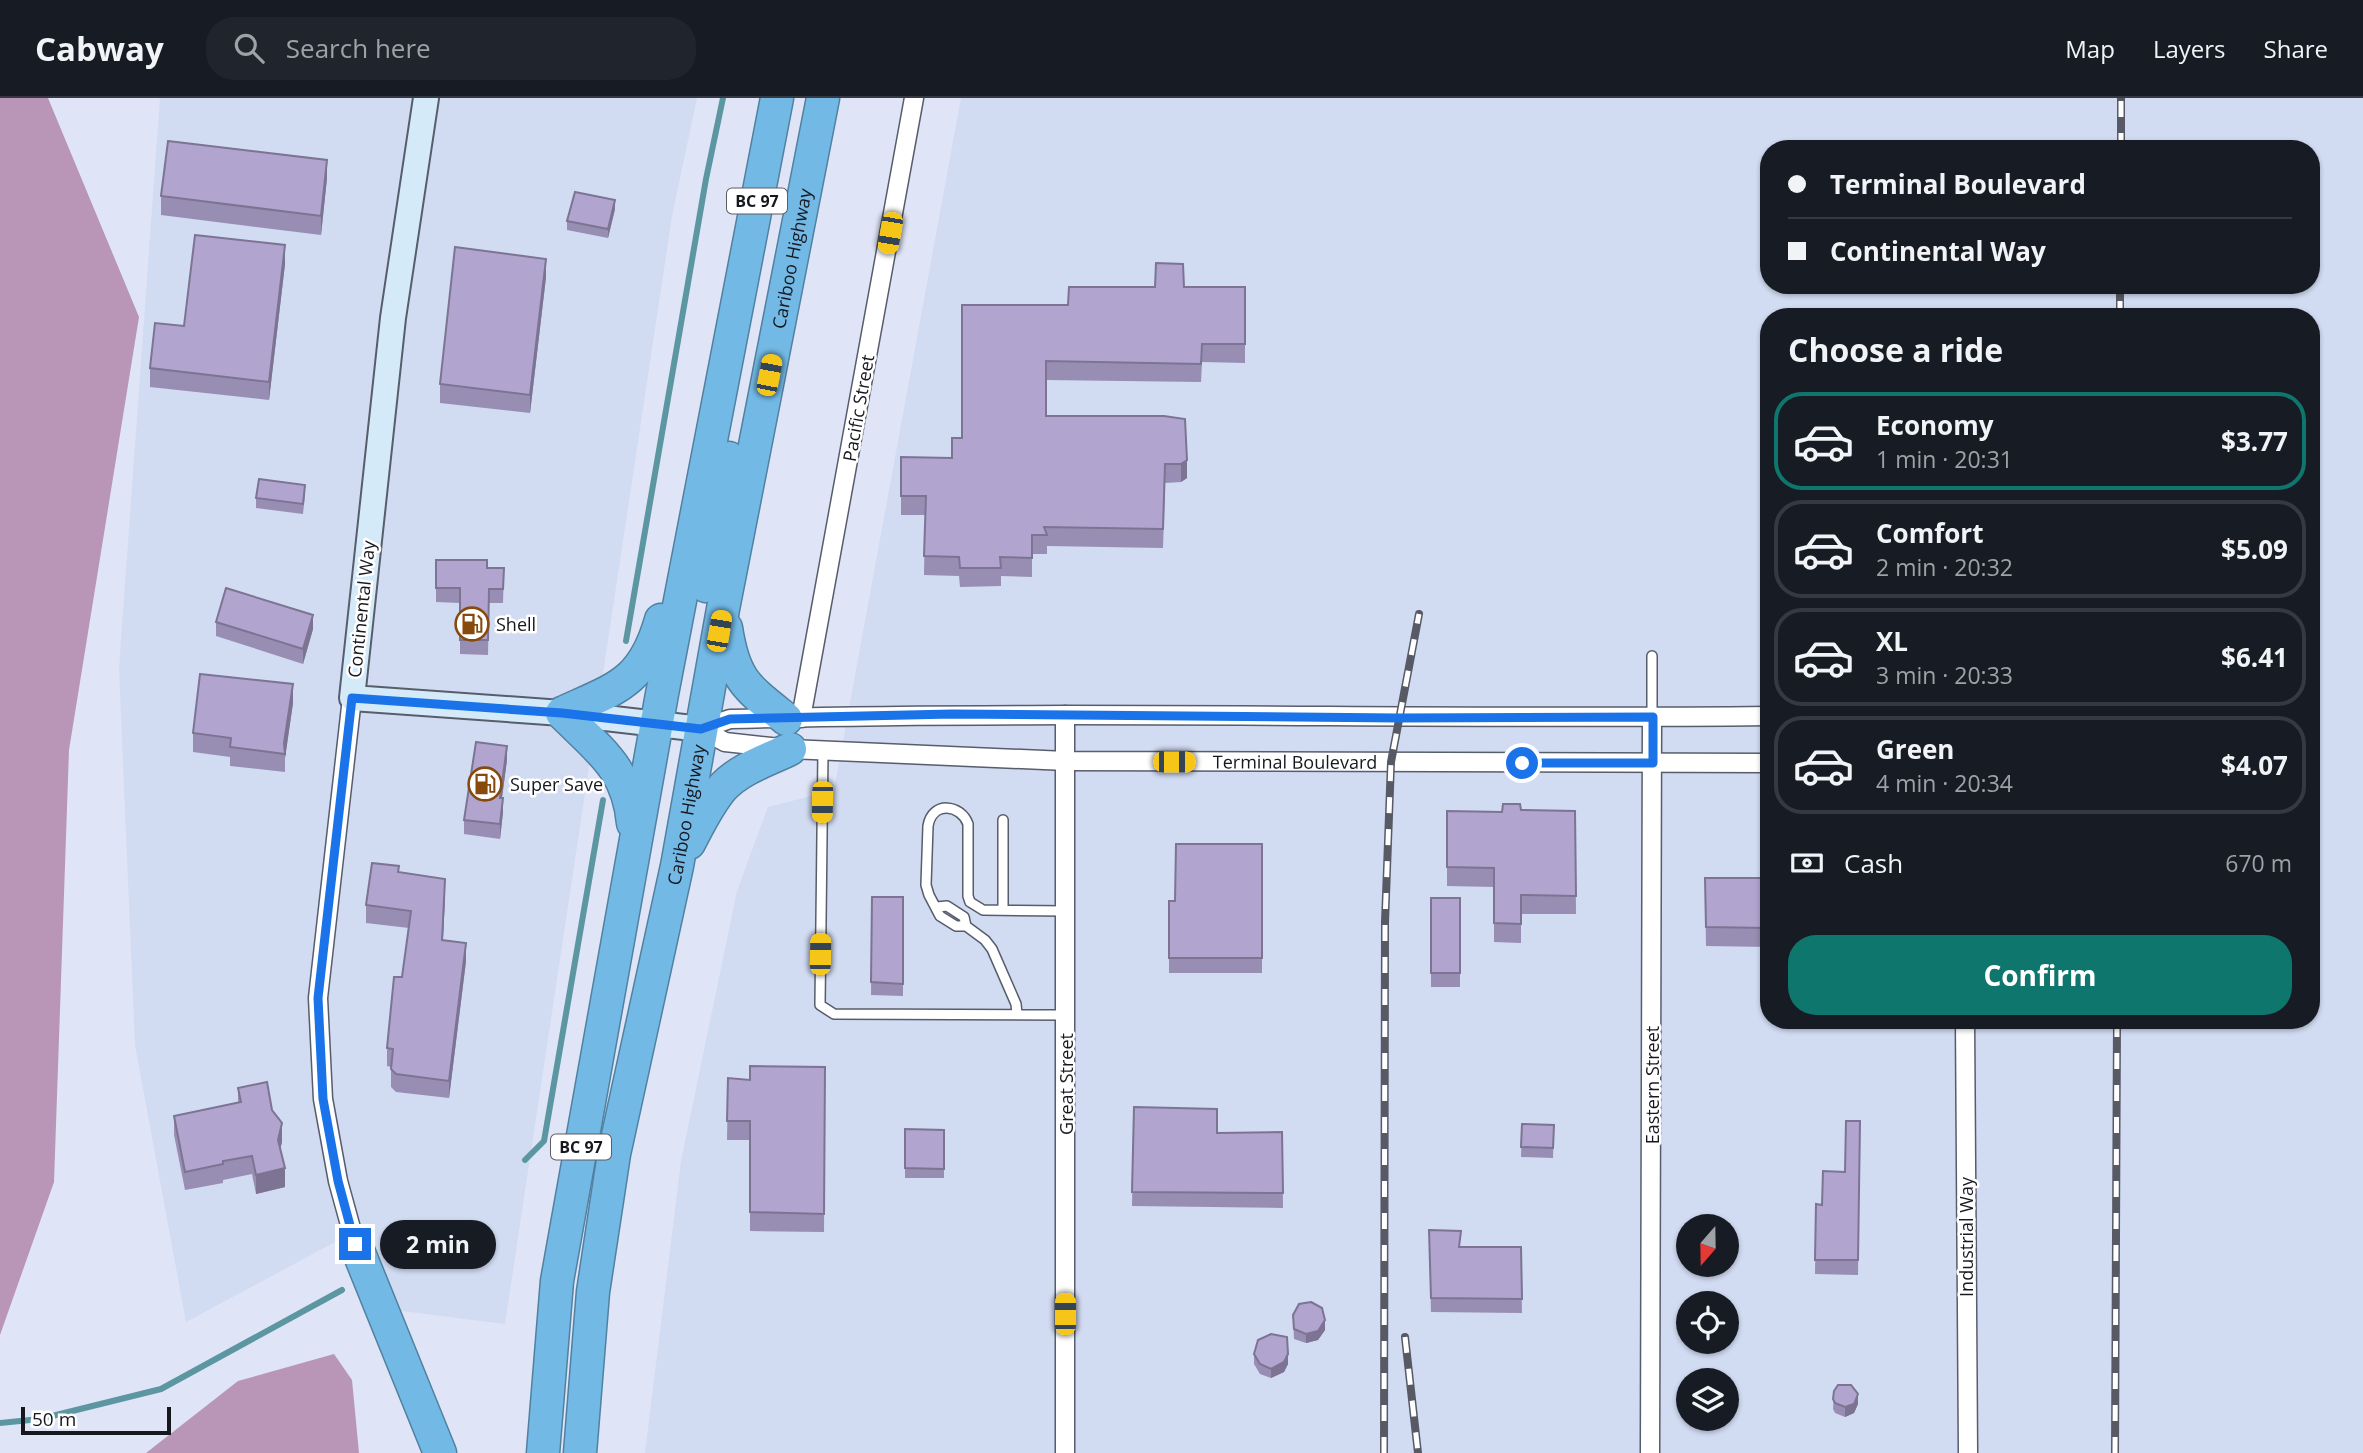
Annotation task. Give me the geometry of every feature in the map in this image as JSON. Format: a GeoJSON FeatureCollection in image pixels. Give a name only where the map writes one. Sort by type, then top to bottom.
{"type":"FeatureCollection","features":[{"type":"Feature","properties":{"kind":"highway","name":"BC 97"},"geometry":{"type":"LineString","coordinates":[[543,1453],[557,1281],[657,724],[736,304],[778,98]]}},
{"type":"Feature","properties":{"kind":"highway","name":"Cariboo Highway"},"geometry":{"type":"LineString","coordinates":[[580,1453],[593,1292],[614,1154],[677,866],[723,609],[823,98]]}},
{"type":"Feature","properties":{"kind":"highway"},"geometry":{"type":"LineString","coordinates":[[701,729],[692,713],[688,697],[735,421],[738,368],[736,304]]}},
{"type":"Feature","properties":{"kind":"highway"},"geometry":{"type":"LineString","coordinates":[[635,842],[631,799],[624,780],[562,713],[617,688],[631,678],[648,656],[656,640],[703,478]]}},
{"type":"Feature","properties":{"kind":"highway"},"geometry":{"type":"LineString","coordinates":[[677,866],[708,808],[723,787],[749,768],[792,729],[747,686],[736,670],[730,655],[723,609]]}},
{"type":"Feature","properties":{"kind":"highway"},"geometry":{"type":"LineString","coordinates":[[614,1154],[607,1133],[672,781],[674,758],[670,741],[657,724]]}},
{"type":"Feature","properties":{"kind":"highway"},"geometry":{"type":"LineString","coordinates":[[355,1244],[440,1453]]}},
{"type":"Feature","properties":{"kind":"street","name":"Continental Way"},"geometry":{"type":"LineString","coordinates":[[355,1244],[338,1181],[323,1099],[318,998],[393,318],[426,98]]}},
{"type":"Feature","properties":{"kind":"street","name":"Pacific Street"},"geometry":{"type":"LineString","coordinates":[[792,729],[914,98]]}},
{"type":"Feature","properties":{"kind":"street","name":"Terminal Boulevard"},"geometry":{"type":"LineString","coordinates":[[352,698],[562,713],[701,729],[725,742],[792,729],[952,714],[1398,718],[1760,716]]}},
{"type":"Feature","properties":{"kind":"street","name":"Great Street"},"geometry":{"type":"LineString","coordinates":[[1065,715],[1065,1453]]}},
{"type":"Feature","properties":{"kind":"street","name":"Eastern Street"},"geometry":{"type":"LineString","coordinates":[[1650,1453],[1653,717]]}},
{"type":"Feature","properties":{"kind":"street","name":"Terminal Boulevard"},"geometry":{"type":"LineString","coordinates":[[701,729],[730,719],[792,729],[823,751],[1066,761],[1760,763]]}},
{"type":"Feature","properties":{"kind":"street","name":"Industrial Way"},"geometry":{"type":"LineString","coordinates":[[1965,1029],[1968,1453]]}},
{"type":"Feature","properties":{"kind":"lane"},"geometry":{"type":"LineString","coordinates":[[1652,656],[1653,717]]}},
{"type":"Feature","properties":{"kind":"lane"},"geometry":{"type":"LineString","coordinates":[[823,751],[820,1005],[827,1012],[834,1014],[1066,1015]]}},
{"type":"Feature","properties":{"kind":"lane"},"geometry":{"type":"LineString","coordinates":[[1017,1014],[1016,1004],[992,949],[967,926],[956,926],[940,916],[929,895],[926,885],[928,826],[933,811],[956,810],[966,817],[970,902],[983,910],[1066,911]]}},
{"type":"Feature","properties":{"kind":"lane"},"geometry":{"type":"LineString","coordinates":[[1003,820],[1003,910]]}},
{"type":"Feature","properties":{"kind":"shaded area"},"geometry":{"type":"Polygon","coordinates":[[[0,98],[48,98],[139,317],[69,750],[54,1182],[0,1335],[0,98]]]}},
{"type":"Feature","properties":{"kind":"shaded area"},"geometry":{"type":"Polygon","coordinates":[[[160,98],[697,98],[672,216],[505,1324],[394,1310],[365,1226],[186,1322],[135,1045],[119,668],[160,98]]]}},
{"type":"Feature","properties":{"kind":"shaded area"},"geometry":{"type":"Polygon","coordinates":[[[961,98],[2363,98],[2363,1453],[645,1453],[681,1161],[737,891],[768,807],[834,790],[961,98]]]}},
{"type":"Feature","properties":{"kind":"shaded area"},"geometry":{"type":"Polygon","coordinates":[[[334,1354],[352,1380],[359,1453],[146,1453],[238,1381],[334,1354]]]}},
{"type":"Feature","properties":{"kind":"building"},"geometry":{"type":"Polygon","coordinates":[[[168,141],[327,160],[321,216],[161,196],[168,141]]]}},
{"type":"Feature","properties":{"kind":"building"},"geometry":{"type":"Polygon","coordinates":[[[575,192],[615,200],[608,229],[567,221],[575,192]]]}},
{"type":"Feature","properties":{"kind":"building"},"geometry":{"type":"Polygon","coordinates":[[[195,235],[285,245],[269,382],[150,368],[155,323],[184,326],[195,235]]]}},
{"type":"Feature","properties":{"kind":"building"},"geometry":{"type":"Polygon","coordinates":[[[455,247],[546,259],[530,395],[440,384],[455,247]]]}},
{"type":"Feature","properties":{"kind":"building"},"geometry":{"type":"Polygon","coordinates":[[[1156,263],[1183,264],[1184,287],[1245,287],[1245,344],[1202,344],[1201,364],[1046,361],[1046,416],[1164,416],[1185,419],[1187,460],[1181,464],[1165,464],[1163,529],[1044,527],[1047,535],[1032,535],[1032,558],[1000,557],[1001,568],[960,568],[959,557],[924,556],[926,496],[901,496],[901,457],[952,458],[952,438],[962,438],[962,305],[1068,305],[1069,287],[1155,287],[1156,263]]]}},
{"type":"Feature","properties":{"kind":"building"},"geometry":{"type":"Polygon","coordinates":[[[259,479],[305,485],[303,504],[256,498],[259,479]]]}},
{"type":"Feature","properties":{"kind":"building"},"geometry":{"type":"Polygon","coordinates":[[[436,560],[487,560],[487,568],[504,568],[503,589],[489,589],[488,640],[460,640],[460,588],[436,588],[436,560]]]}},
{"type":"Feature","properties":{"kind":"building"},"geometry":{"type":"Polygon","coordinates":[[[226,588],[313,615],[303,649],[216,622],[226,588]]]}},
{"type":"Feature","properties":{"kind":"building"},"geometry":{"type":"Polygon","coordinates":[[[200,674],[293,684],[284,743],[285,754],[230,747],[231,738],[193,733],[200,674]]]}},
{"type":"Feature","properties":{"kind":"building"},"geometry":{"type":"Polygon","coordinates":[[[476,742],[507,746],[500,798],[503,798],[500,824],[464,820],[476,742]]]}},
{"type":"Feature","properties":{"kind":"building"},"geometry":{"type":"Polygon","coordinates":[[[1503,804],[1520,804],[1521,810],[1575,811],[1576,896],[1521,895],[1521,924],[1494,923],[1494,868],[1447,867],[1447,811],[1502,812],[1503,804]]]}},
{"type":"Feature","properties":{"kind":"building"},"geometry":{"type":"Polygon","coordinates":[[[1176,844],[1262,844],[1262,958],[1169,958],[1169,901],[1175,901],[1176,844]]]}},
{"type":"Feature","properties":{"kind":"building"},"geometry":{"type":"Polygon","coordinates":[[[372,863],[399,866],[398,872],[445,879],[442,940],[466,943],[449,1081],[396,1074],[391,1069],[393,1049],[387,1048],[394,977],[402,977],[411,911],[366,905],[372,863]]]}},
{"type":"Feature","properties":{"kind":"building"},"geometry":{"type":"Polygon","coordinates":[[[1705,878],[1760,878],[1760,928],[1706,927],[1705,878]]]}},
{"type":"Feature","properties":{"kind":"building"},"geometry":{"type":"Polygon","coordinates":[[[872,897],[903,897],[903,984],[871,982],[872,897]]]}},
{"type":"Feature","properties":{"kind":"building"},"geometry":{"type":"Polygon","coordinates":[[[1431,898],[1460,898],[1460,973],[1431,973],[1431,898]]]}},
{"type":"Feature","properties":{"kind":"building"},"geometry":{"type":"Polygon","coordinates":[[[750,1066],[825,1067],[824,1214],[750,1212],[750,1121],[727,1121],[728,1078],[750,1080],[750,1066]]]}},
{"type":"Feature","properties":{"kind":"building"},"geometry":{"type":"Polygon","coordinates":[[[267,1082],[272,1110],[282,1123],[278,1140],[285,1168],[256,1175],[252,1156],[185,1172],[174,1116],[241,1102],[238,1088],[267,1082]]]}},
{"type":"Feature","properties":{"kind":"building"},"geometry":{"type":"Polygon","coordinates":[[[1134,1107],[1217,1109],[1217,1133],[1282,1132],[1283,1193],[1132,1192],[1134,1107]]]}},
{"type":"Feature","properties":{"kind":"building"},"geometry":{"type":"Polygon","coordinates":[[[1846,1121],[1860,1121],[1858,1260],[1815,1260],[1816,1204],[1822,1205],[1823,1171],[1845,1172],[1846,1121]]]}},
{"type":"Feature","properties":{"kind":"building"},"geometry":{"type":"Polygon","coordinates":[[[1522,1124],[1554,1125],[1553,1148],[1521,1147],[1522,1124]]]}},
{"type":"Feature","properties":{"kind":"building"},"geometry":{"type":"Polygon","coordinates":[[[905,1129],[944,1130],[944,1169],[905,1168],[905,1129]]]}},
{"type":"Feature","properties":{"kind":"building"},"geometry":{"type":"Polygon","coordinates":[[[1429,1230],[1461,1231],[1459,1247],[1521,1247],[1522,1299],[1431,1298],[1429,1230]]]}},
{"type":"Feature","properties":{"kind":"building"},"geometry":{"type":"Polygon","coordinates":[[[1311,1302],[1322,1308],[1325,1320],[1318,1331],[1306,1334],[1294,1329],[1293,1315],[1299,1304],[1311,1302]]]}},
{"type":"Feature","properties":{"kind":"building"},"geometry":{"type":"Polygon","coordinates":[[[1271,1334],[1287,1337],[1288,1354],[1284,1362],[1271,1369],[1260,1364],[1254,1354],[1258,1340],[1271,1334]]]}},
{"type":"Feature","properties":{"kind":"building"},"geometry":{"type":"Polygon","coordinates":[[[1838,1385],[1851,1385],[1858,1394],[1854,1404],[1845,1407],[1835,1403],[1834,1391],[1838,1385]]]}},
{"type":"Feature","properties":{"kind":"waterway"},"geometry":{"type":"LineString","coordinates":[[626,641],[706,179],[723,98]]}},
{"type":"Feature","properties":{"kind":"waterway"},"geometry":{"type":"LineString","coordinates":[[525,1160],[544,1141],[603,800]]}},
{"type":"Feature","properties":{"kind":"waterway"},"geometry":{"type":"LineString","coordinates":[[0,1423],[40,1419],[161,1389],[342,1290]]}},
{"type":"Feature","properties":{"kind":"railway"},"geometry":{"type":"LineString","coordinates":[[2121,98],[2121,140]]}},
{"type":"Feature","properties":{"kind":"railway"},"geometry":{"type":"LineString","coordinates":[[2120,294],[2120,308]]}},
{"type":"Feature","properties":{"kind":"railway"},"geometry":{"type":"LineString","coordinates":[[1384,1453],[1385,922],[1391,762],[1419,614]]}},
{"type":"Feature","properties":{"kind":"railway"},"geometry":{"type":"LineString","coordinates":[[2115,1453],[2117,1029]]}},
{"type":"Feature","properties":{"kind":"railway"},"geometry":{"type":"LineString","coordinates":[[1405,1337],[1418,1453]]}},
{"type":"Feature","properties":{"kind":"place","name":"Shell"},"geometry":{"type":"Point","coordinates":[472,624]}},
{"type":"Feature","properties":{"kind":"place","name":"Super Save"},"geometry":{"type":"Point","coordinates":[485,784]}},
{"type":"Feature","properties":{"kind":"route"},"geometry":{"type":"LineString","coordinates":[[355,1244],[338,1181],[323,1099],[318,998],[352,698],[562,713],[701,729],[730,719],[952,714],[1653,717],[1653,763],[1522,763]]}}]}
